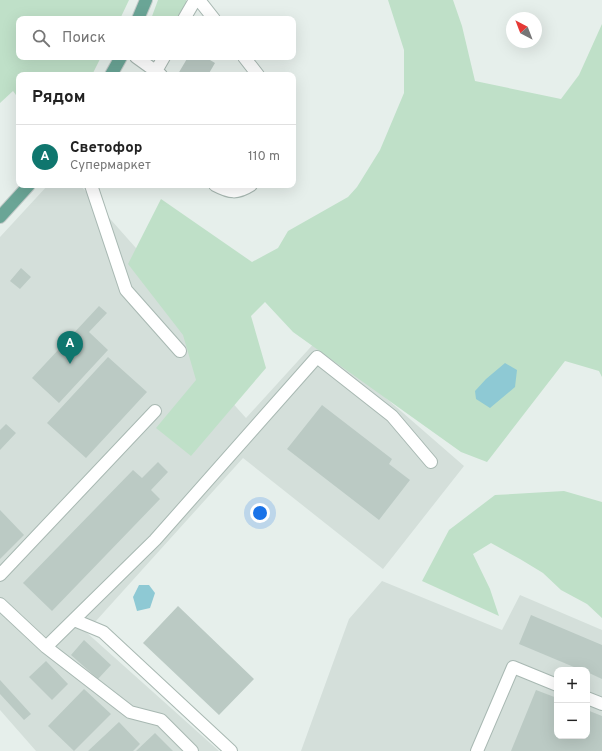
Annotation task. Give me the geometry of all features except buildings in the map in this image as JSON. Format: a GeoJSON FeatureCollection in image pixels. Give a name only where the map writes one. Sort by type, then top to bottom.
{"type":"FeatureCollection","features":[{"type":"Feature","properties":{"kind":"main road"},"geometry":{"type":"LineString","coordinates":[[139,16],[146,0]]}},
{"type":"Feature","properties":{"kind":"main road"},"geometry":{"type":"LineString","coordinates":[[113,72],[119,60]]}},
{"type":"Feature","properties":{"kind":"main road"},"geometry":{"type":"LineString","coordinates":[[0,217],[26,188]]}},
{"type":"Feature","properties":{"kind":"lane"},"geometry":{"type":"LineString","coordinates":[[186,16],[194,0]]}},
{"type":"Feature","properties":{"kind":"lane"},"geometry":{"type":"LineString","coordinates":[[199,0],[212,16]]}},
{"type":"Feature","properties":{"kind":"lane"},"geometry":{"type":"LineString","coordinates":[[140,60],[155,72]]}},
{"type":"Feature","properties":{"kind":"lane"},"geometry":{"type":"LineString","coordinates":[[159,72],[163,60]]}},
{"type":"Feature","properties":{"kind":"lane"},"geometry":{"type":"LineString","coordinates":[[246,60],[256,72]]}},
{"type":"Feature","properties":{"kind":"lane"},"geometry":{"type":"LineString","coordinates":[[92,188],[126,290],[180,351]]}},
{"type":"Feature","properties":{"kind":"lane"},"geometry":{"type":"LineString","coordinates":[[221,188],[227,191],[237,192],[245,188]]}},
{"type":"Feature","properties":{"kind":"lane"},"geometry":{"type":"LineString","coordinates":[[46,647],[155,540],[318,357],[392,416],[431,462]]}},
{"type":"Feature","properties":{"kind":"lane"},"geometry":{"type":"LineString","coordinates":[[0,576],[155,411]]}},
{"type":"Feature","properties":{"kind":"lane"},"geometry":{"type":"LineString","coordinates":[[0,604],[46,647],[130,712],[161,720],[192,751]]}},
{"type":"Feature","properties":{"kind":"lane"},"geometry":{"type":"LineString","coordinates":[[74,620],[103,632],[231,751]]}},
{"type":"Feature","properties":{"kind":"lane"},"geometry":{"type":"LineString","coordinates":[[477,751],[513,667],[554,684]]}},
{"type":"Feature","properties":{"kind":"lane"},"geometry":{"type":"LineString","coordinates":[[590,699],[602,704]]}},
{"type":"Feature","properties":{"kind":"shaded area"},"geometry":{"type":"Polygon","coordinates":[[[45,188],[83,188],[215,337],[193,359],[246,418],[318,339],[464,466],[383,569],[243,458],[86,632],[219,751],[36,751],[0,710],[0,237],[45,188]]]}},
{"type":"Feature","properties":{"kind":"shaded area"},"geometry":{"type":"Polygon","coordinates":[[[382,581],[502,630],[520,595],[602,630],[602,751],[301,751],[349,619],[382,581]]]}},
{"type":"Feature","properties":{"kind":"green space"},"geometry":{"type":"Polygon","coordinates":[[[0,0],[129,0],[121,16],[16,16],[16,60],[100,60],[94,72],[16,72],[16,95],[13,91],[0,103],[0,0]]]}},
{"type":"Feature","properties":{"kind":"green space"},"geometry":{"type":"Polygon","coordinates":[[[158,0],[186,0],[186,4],[180,16],[152,16],[158,0]]]}},
{"type":"Feature","properties":{"kind":"green space"},"geometry":{"type":"Polygon","coordinates":[[[388,0],[453,0],[462,26],[475,81],[561,99],[579,75],[602,24],[602,377],[599,371],[565,361],[487,462],[461,452],[293,332],[265,302],[251,316],[266,368],[191,456],[156,428],[196,380],[183,335],[128,264],[161,199],[252,262],[278,248],[288,231],[348,197],[357,187],[380,150],[404,93],[404,50],[388,0]]]}},
{"type":"Feature","properties":{"kind":"green space"},"geometry":{"type":"Polygon","coordinates":[[[564,491],[602,502],[602,618],[587,604],[561,590],[543,573],[491,543],[473,554],[490,589],[499,616],[422,581],[449,530],[495,495],[564,491]]]}},
{"type":"Feature","properties":{"kind":"water"},"geometry":{"type":"Polygon","coordinates":[[[505,363],[517,370],[515,387],[490,408],[476,399],[475,391],[486,379],[505,363]]]}},
{"type":"Feature","properties":{"kind":"water"},"geometry":{"type":"Polygon","coordinates":[[[139,585],[149,585],[155,593],[150,608],[137,611],[133,597],[139,585]]]}},
{"type":"Feature","properties":{"kind":"place","name":"Светофор"},"geometry":{"type":"Point","coordinates":[70,364]}}]}
